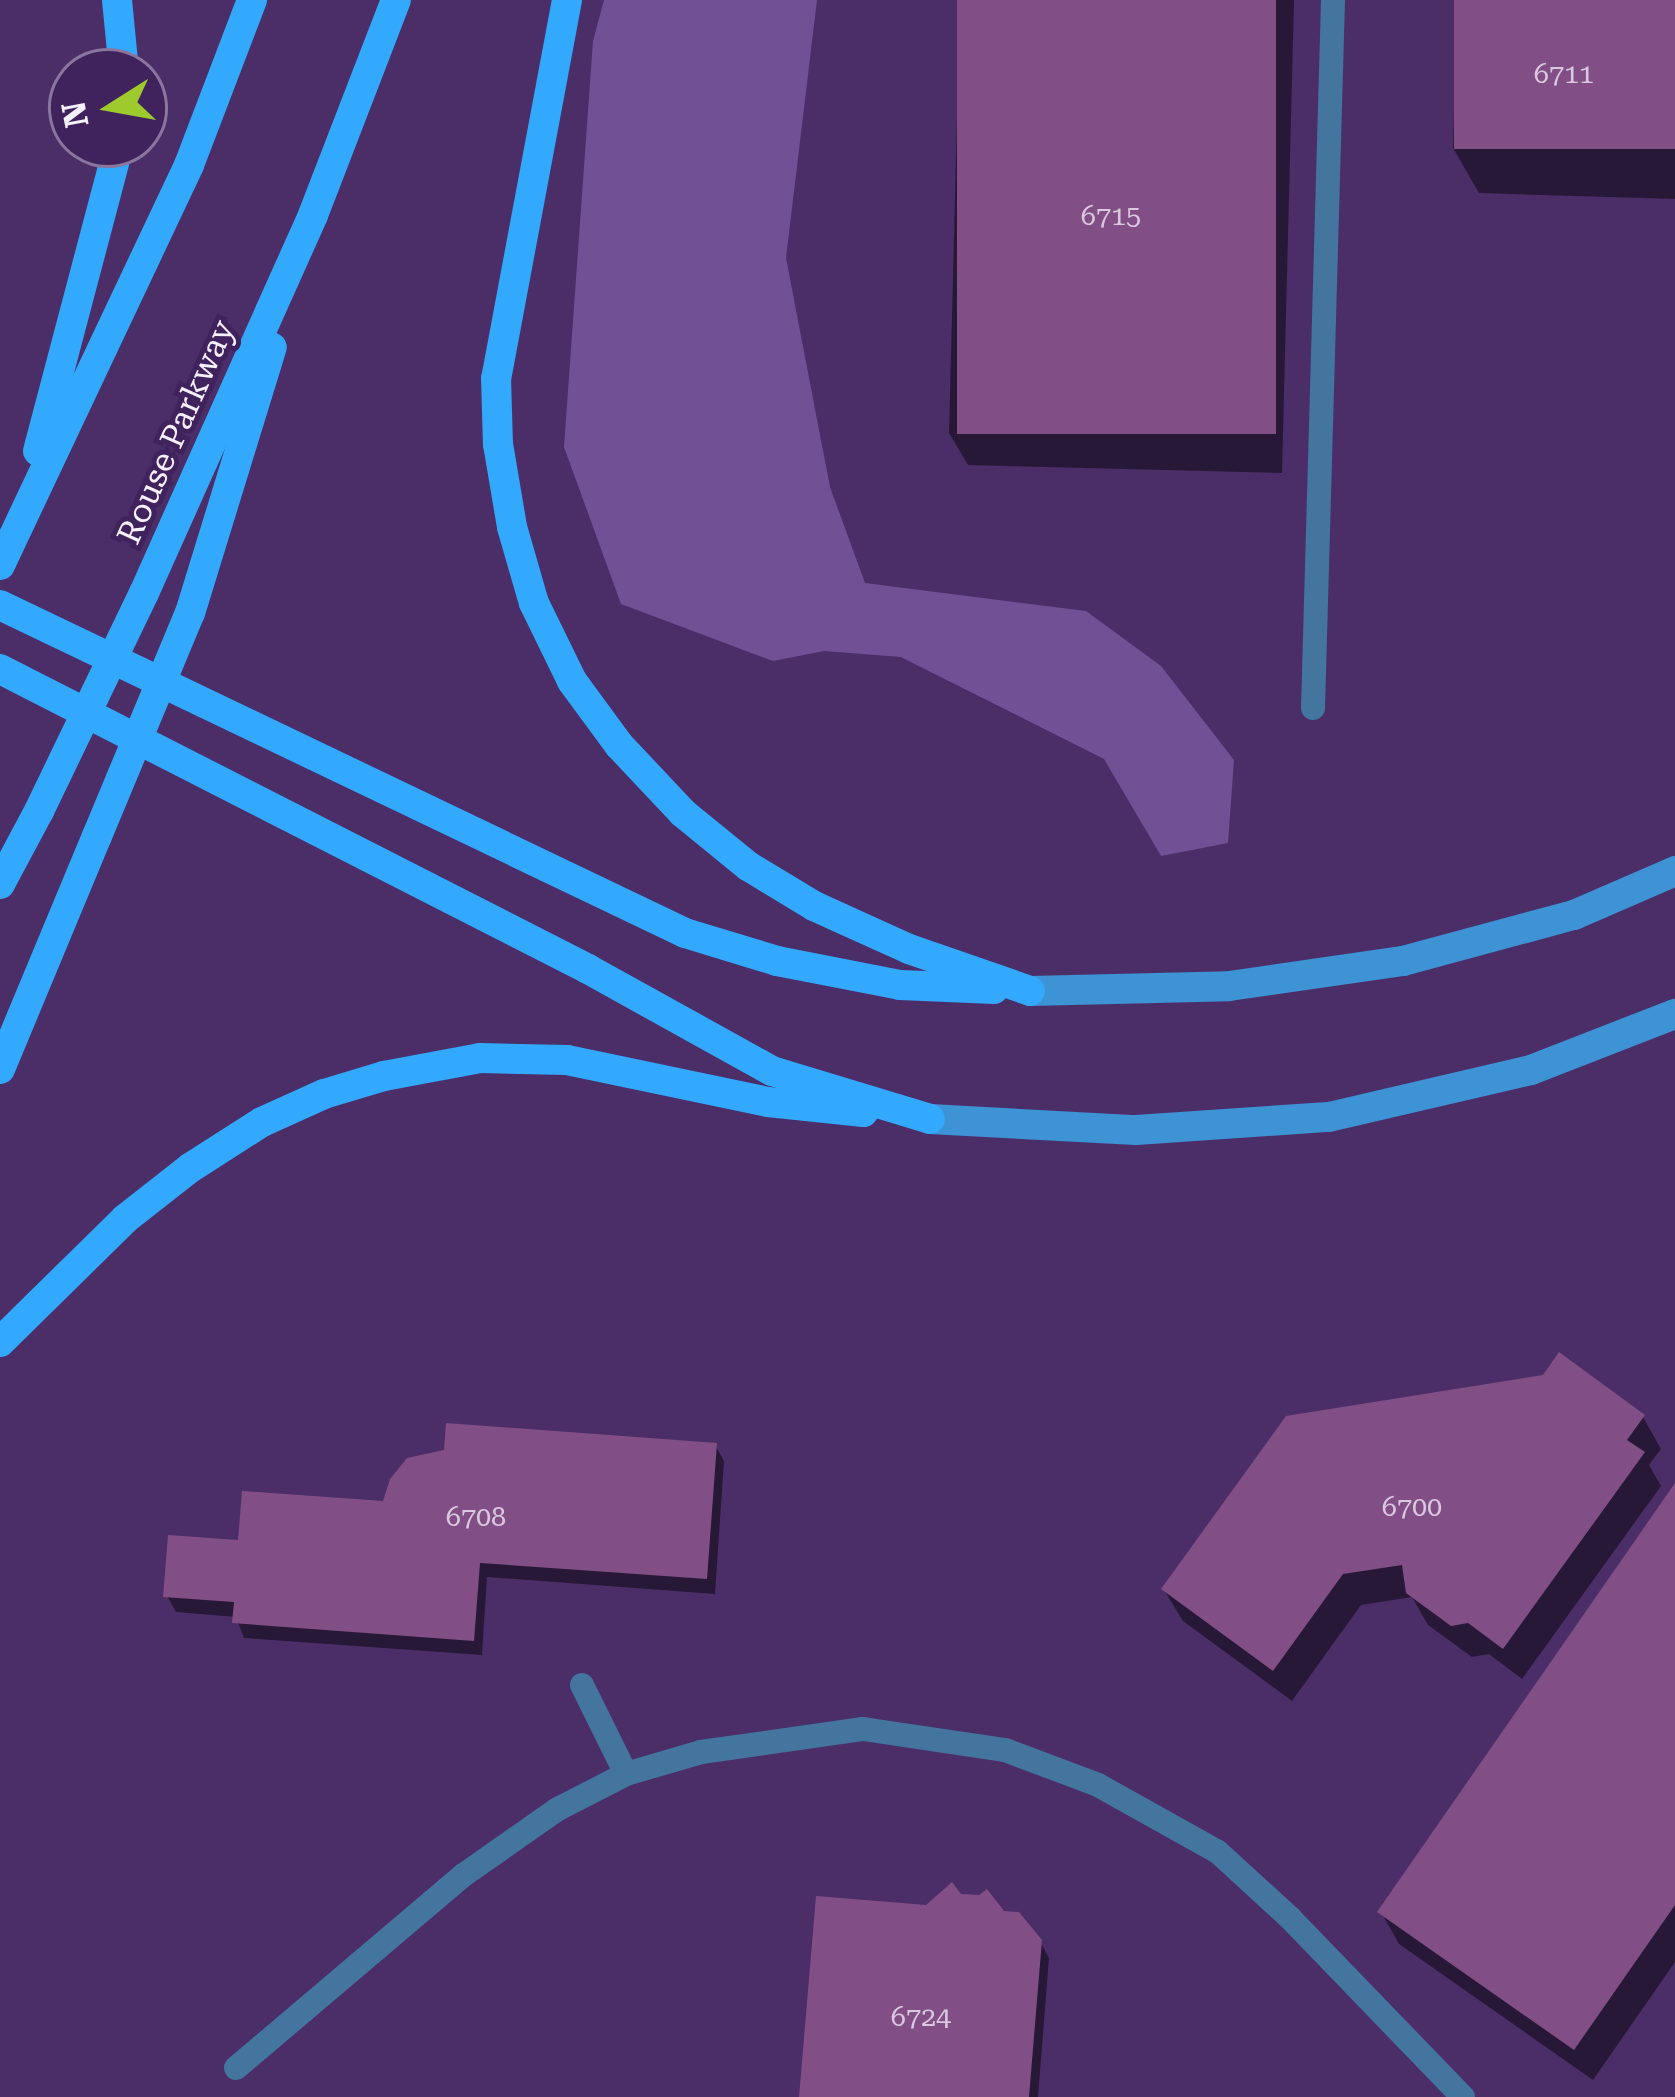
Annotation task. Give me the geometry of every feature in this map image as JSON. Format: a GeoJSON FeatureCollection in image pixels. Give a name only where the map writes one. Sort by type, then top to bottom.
{"type":"FeatureCollection","features":[{"type":"Feature","properties":{"kind":"main road"},"geometry":{"type":"LineString","coordinates":[[117,0],[122,48]]}},
{"type":"Feature","properties":{"kind":"main road"},"geometry":{"type":"LineString","coordinates":[[0,565],[189,165],[252,0]]}},
{"type":"Feature","properties":{"kind":"main road","name":"Rouse Parkway"},"geometry":{"type":"LineString","coordinates":[[0,884],[144,592],[313,215],[396,0]]}},
{"type":"Feature","properties":{"kind":"main road"},"geometry":{"type":"LineString","coordinates":[[567,0],[496,378],[498,444],[512,527],[534,602],[572,681],[619,745],[682,813],[748,866],[814,906],[909,949],[1030,991]]}},
{"type":"Feature","properties":{"kind":"main road"},"geometry":{"type":"LineString","coordinates":[[15,533],[113,168]]}},
{"type":"Feature","properties":{"kind":"main road"},"geometry":{"type":"LineString","coordinates":[[0,1069],[190,613],[313,215]]}},
{"type":"Feature","properties":{"kind":"main road"},"geometry":{"type":"LineString","coordinates":[[0,605],[685,934],[777,961],[900,985],[1030,991]]}},
{"type":"Feature","properties":{"kind":"main road"},"geometry":{"type":"LineString","coordinates":[[0,669],[588,969],[772,1071],[930,1119]]}},
{"type":"Feature","properties":{"kind":"main road"},"geometry":{"type":"LineString","coordinates":[[0,1342],[125,1219],[190,1168],[262,1122],[384,1076],[480,1058],[567,1060],[768,1102],[930,1119]]}},
{"type":"Feature","properties":{"kind":"street"},"geometry":{"type":"LineString","coordinates":[[1030,991],[1229,986],[1402,961],[1574,915],[1675,871]]}},
{"type":"Feature","properties":{"kind":"street"},"geometry":{"type":"LineString","coordinates":[[930,1119],[1136,1130],[1329,1117],[1531,1070],[1675,1014]]}},
{"type":"Feature","properties":{"kind":"lane"},"geometry":{"type":"LineString","coordinates":[[1312,708],[1333,0]]}},
{"type":"Feature","properties":{"kind":"lane"},"geometry":{"type":"LineString","coordinates":[[582,1684],[626,1774]]}},
{"type":"Feature","properties":{"kind":"lane"},"geometry":{"type":"LineString","coordinates":[[236,2068],[509,1840],[626,1774],[700,1751],[863,1729],[1004,1750],[1098,1785],[1218,1852],[1290,1918],[1463,2097]]}},
{"type":"Feature","properties":{"kind":"shaded area"},"geometry":{"type":"Polygon","coordinates":[[[604,0],[817,0],[786,258],[830,487],[865,583],[1086,611],[1161,666],[1234,760],[1228,843],[1161,856],[1104,759],[901,657],[824,651],[773,661],[621,604],[564,447],[593,41],[604,0]]]}},
{"type":"Feature","properties":{"kind":"building"},"geometry":{"type":"Polygon","coordinates":[[[957,0],[1276,0],[1276,434],[957,434],[957,0]]]}},
{"type":"Feature","properties":{"kind":"building"},"geometry":{"type":"Polygon","coordinates":[[[1454,0],[1675,0],[1675,149],[1454,149],[1454,0]]]}},
{"type":"Feature","properties":{"kind":"building"},"geometry":{"type":"Polygon","coordinates":[[[1559,1352],[1645,1415],[1627,1440],[1645,1452],[1503,1649],[1468,1623],[1451,1626],[1406,1593],[1402,1565],[1343,1574],[1273,1671],[1161,1589],[1286,1416],[1543,1375],[1559,1352]]]}},
{"type":"Feature","properties":{"kind":"building"},"geometry":{"type":"Polygon","coordinates":[[[446,1423],[717,1443],[707,1579],[480,1563],[474,1641],[232,1623],[234,1602],[163,1597],[168,1535],[238,1540],[242,1491],[383,1501],[390,1479],[407,1458],[444,1450],[446,1423]]]}},
{"type":"Feature","properties":{"kind":"building"},"geometry":{"type":"Polygon","coordinates":[[[1675,1483],[1675,1905],[1574,2050],[1377,1912],[1675,1483]]]}},
{"type":"Feature","properties":{"kind":"building"},"geometry":{"type":"Polygon","coordinates":[[[952,1882],[961,1894],[979,1895],[987,1889],[1004,1911],[1019,1912],[1042,1940],[1029,2097],[799,2097],[816,1896],[926,1905],[952,1882]]]}}]}
